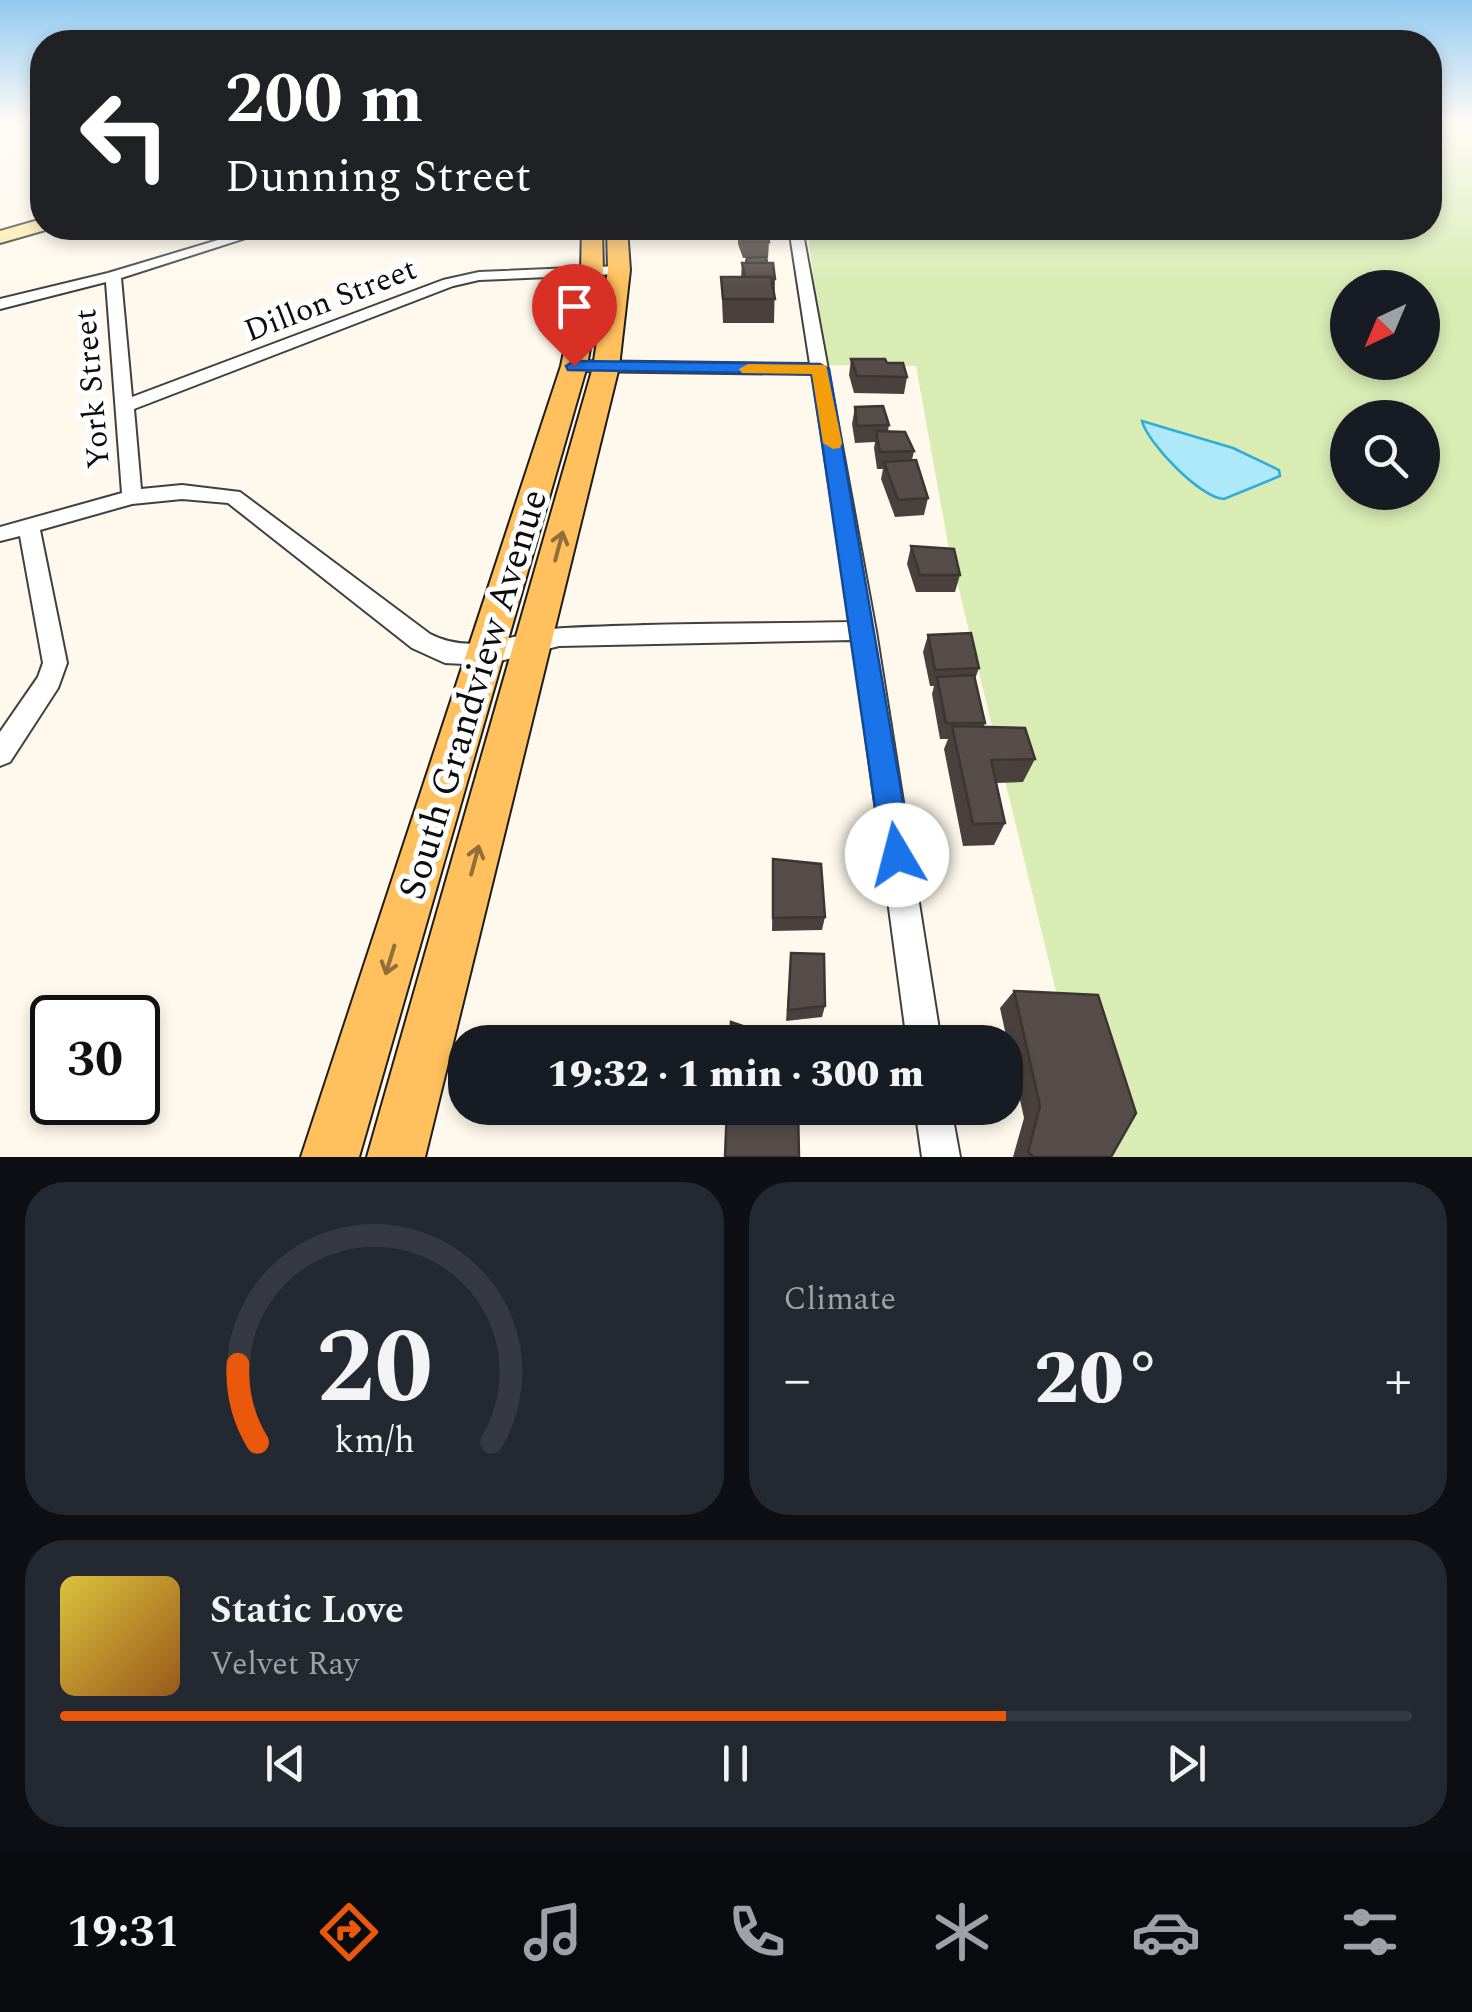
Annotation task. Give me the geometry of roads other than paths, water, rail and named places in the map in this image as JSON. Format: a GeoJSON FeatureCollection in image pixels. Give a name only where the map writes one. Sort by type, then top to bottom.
{"type":"FeatureCollection","features":[{"type":"Feature","properties":{"kind":"main road"},"geometry":{"type":"LineString","coordinates":[[0,237],[30,228]]}},
{"type":"Feature","properties":{"kind":"main road","name":"South Grandview Avenue"},"geometry":{"type":"LineString","coordinates":[[596,240],[606,270]]}},
{"type":"Feature","properties":{"kind":"main road","name":"South Grandview Avenue"},"geometry":{"type":"LineString","coordinates":[[330,1157],[508,649],[590,367],[614,240]]}},
{"type":"Feature","properties":{"kind":"main road","name":"South Grandview Avenue"},"geometry":{"type":"LineString","coordinates":[[396,1157],[508,649]]}},
{"type":"Feature","properties":{"kind":"street"},"geometry":{"type":"LineString","coordinates":[[0,304],[113,276],[231,240]]}},
{"type":"Feature","properties":{"kind":"street"},"geometry":{"type":"LineString","coordinates":[[798,240],[864,631],[922,1025]]}},
{"type":"Feature","properties":{"kind":"street","name":"Dillon Street"},"geometry":{"type":"LineString","coordinates":[[126,406],[448,283],[479,276],[606,270]]}},
{"type":"Feature","properties":{"kind":"street","name":"York Street"},"geometry":{"type":"LineString","coordinates":[[113,276],[132,497]]}},
{"type":"Feature","properties":{"kind":"street"},"geometry":{"type":"LineString","coordinates":[[590,367],[820,369]]}},
{"type":"Feature","properties":{"kind":"street"},"geometry":{"type":"LineString","coordinates":[[0,534],[132,497],[182,492],[233,498],[432,648],[457,655],[559,637],[864,631]]}},
{"type":"Feature","properties":{"kind":"street"},"geometry":{"type":"LineString","coordinates":[[0,754],[49,680],[55,664],[28,526]]}},
{"type":"Feature","properties":{"kind":"street"},"geometry":{"type":"LineString","coordinates":[[936,1125],[940,1157]]}},
{"type":"Feature","properties":{"kind":"water"},"geometry":{"type":"Polygon","coordinates":[[[1142,421],[1233,448],[1279,470],[1280,476],[1224,499],[1214,496],[1176,468],[1142,421]]]}}]}
